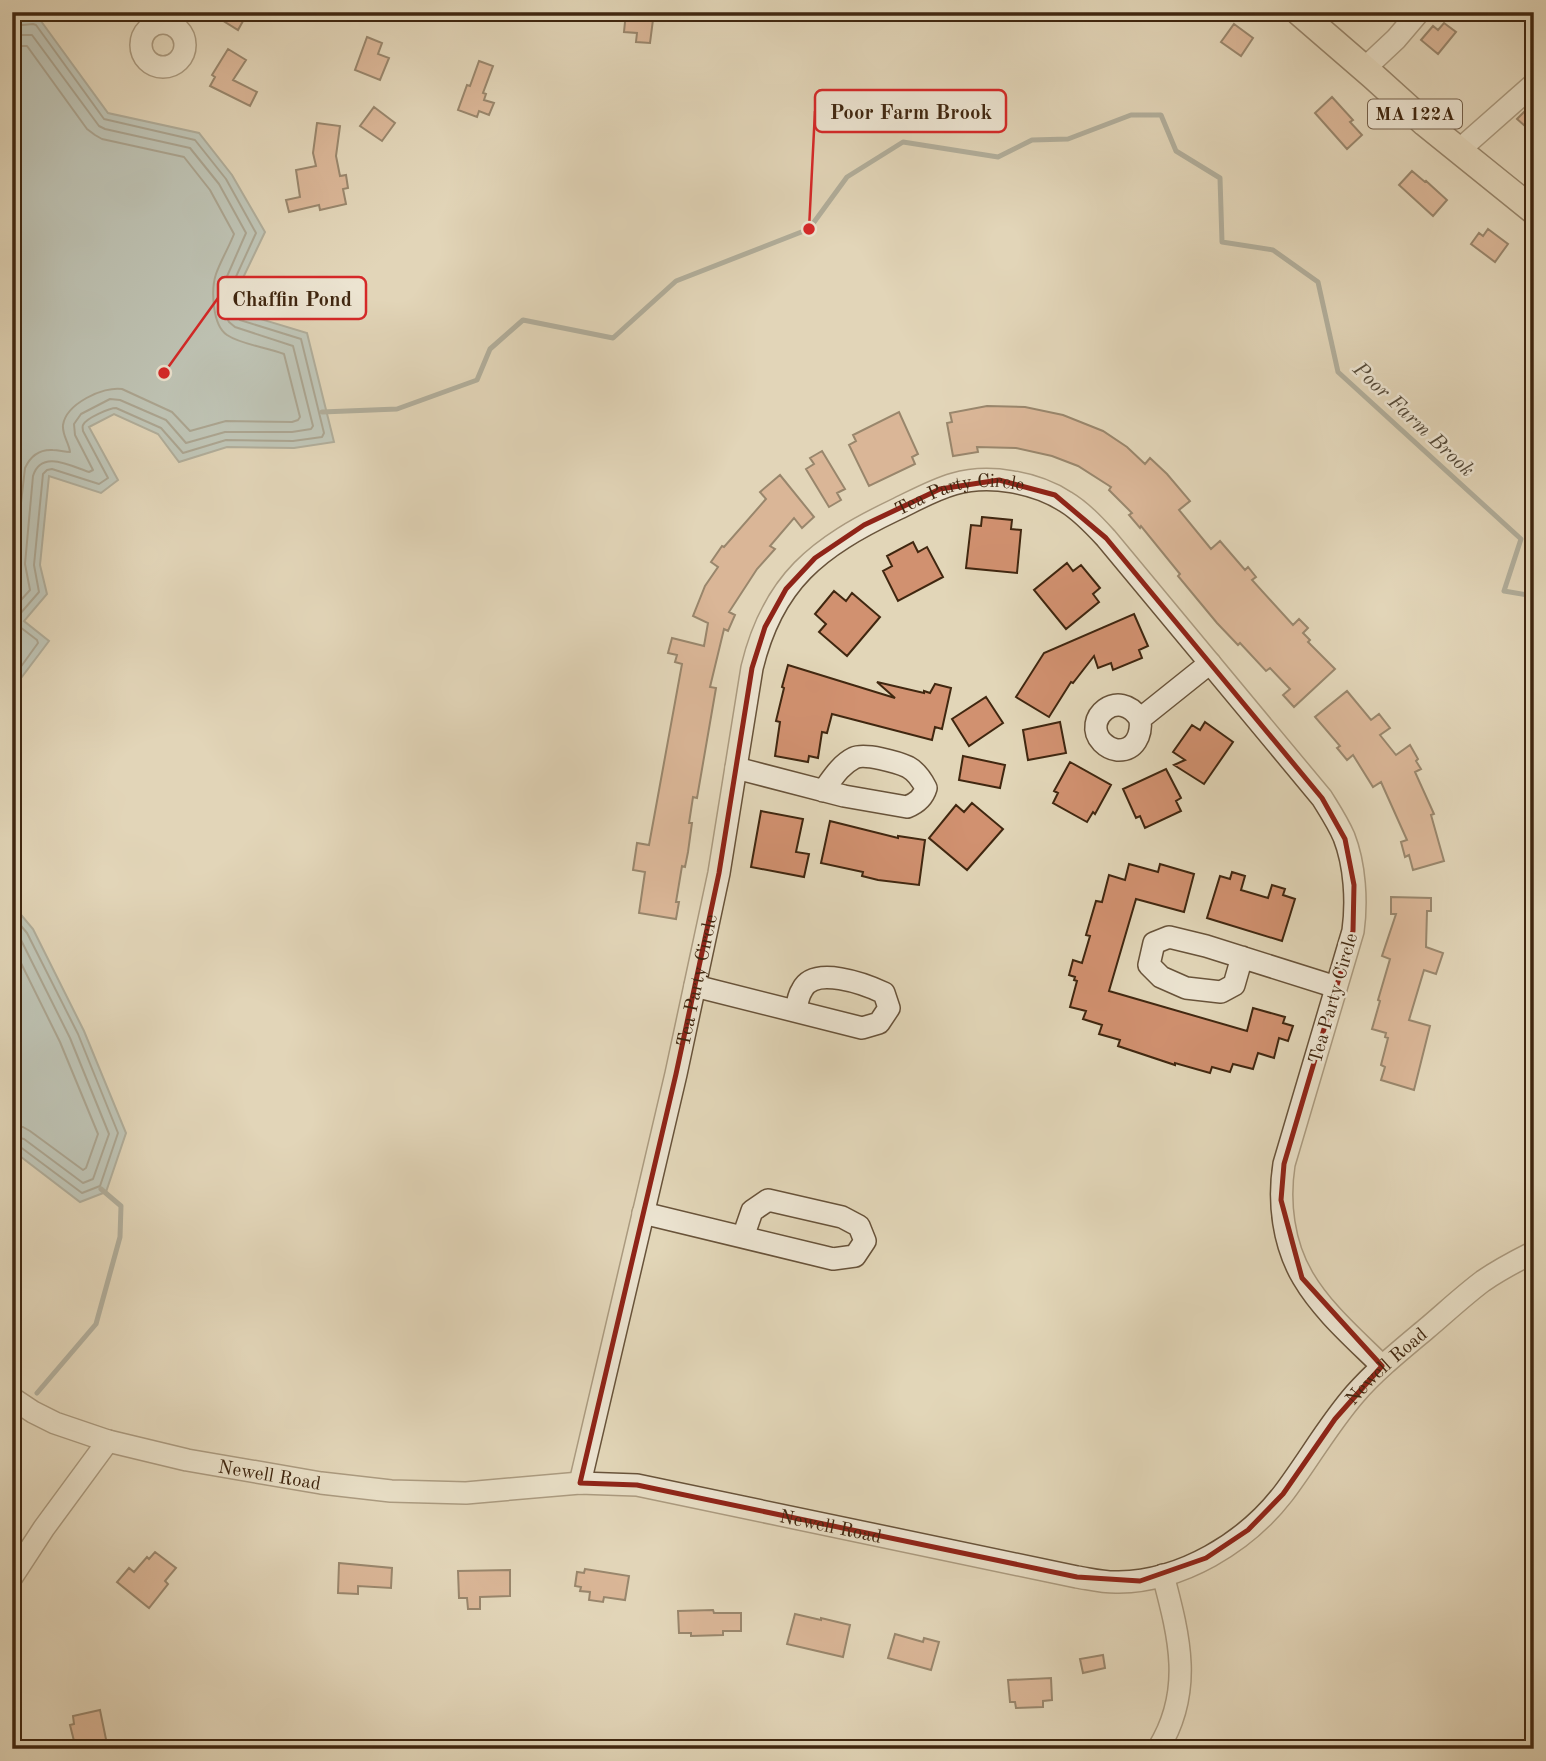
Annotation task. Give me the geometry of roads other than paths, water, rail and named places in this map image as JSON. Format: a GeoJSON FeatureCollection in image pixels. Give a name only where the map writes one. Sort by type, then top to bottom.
{"type":"FeatureCollection","features":[{"type":"Feature","properties":{"kind":"main road","name":"MA 122A"},"geometry":{"type":"LineString","coordinates":[[1299,12],[1458,151],[1534,211]]}},
{"type":"Feature","properties":{"kind":"street"},"geometry":{"type":"LineString","coordinates":[[1364,69],[1396,39],[1419,12]]}},
{"type":"Feature","properties":{"kind":"street"},"geometry":{"type":"LineString","coordinates":[[1458,151],[1534,84]]}},
{"type":"Feature","properties":{"kind":"street","name":"Tea Party Circle"},"geometry":{"type":"LineString","coordinates":[[580,1483],[719,873],[755,654],[771,614],[786,589],[815,558],[851,533],[940,489],[956,484],[985,480],[1015,483],[1042,490],[1066,502],[1087,519],[1106,538],[1210,663],[1335,818],[1345,839],[1354,885],[1353,931],[1284,1164],[1281,1181],[1282,1210],[1287,1241],[1302,1278],[1325,1308],[1382,1366]]}},
{"type":"Feature","properties":{"kind":"street"},"geometry":{"type":"LineString","coordinates":[[1140,719],[1210,663]]}},
{"type":"Feature","properties":{"kind":"street"},"geometry":{"type":"LineString","coordinates":[[736,768],[823,791]]}},
{"type":"Feature","properties":{"kind":"street"},"geometry":{"type":"LineString","coordinates":[[1242,957],[1336,987]]}},
{"type":"Feature","properties":{"kind":"street"},"geometry":{"type":"LineString","coordinates":[[695,986],[796,1011]]}},
{"type":"Feature","properties":{"kind":"street"},"geometry":{"type":"LineString","coordinates":[[643,1213],[833,1259],[855,1256],[865,1241],[859,1227],[842,1217],[768,1200],[752,1211],[743,1237]]}},
{"type":"Feature","properties":{"kind":"street","name":"Newell Road"},"geometry":{"type":"LineString","coordinates":[[12,1398],[55,1423],[108,1441],[153,1453],[321,1483],[391,1491],[466,1493],[580,1483],[637,1485],[1077,1577],[1117,1582],[1140,1581],[1206,1558],[1228,1545],[1267,1512],[1283,1494],[1335,1419],[1382,1366],[1481,1282],[1534,1252]]}},
{"type":"Feature","properties":{"kind":"street"},"geometry":{"type":"LineString","coordinates":[[12,1577],[44,1528],[108,1441]]}},
{"type":"Feature","properties":{"kind":"street"},"geometry":{"type":"LineString","coordinates":[[1157,1749],[1176,1707],[1180,1677],[1178,1634],[1163,1575]]}},
{"type":"Feature","properties":{"kind":"water"},"geometry":{"type":"Polygon","coordinates":[[[38,17],[108,113],[199,133],[232,175],[265,232],[241,282],[241,313],[307,333],[334,442],[294,448],[227,447],[179,462],[158,434],[114,414],[89,427],[118,480],[101,493],[49,476],[40,565],[47,594],[24,621],[49,641],[12,690],[12,20],[38,17]]]}},
{"type":"Feature","properties":{"kind":"water"},"geometry":{"type":"Polygon","coordinates":[[[12,904],[33,929],[84,1031],[126,1133],[106,1192],[80,1202],[12,1150],[12,904]]]}},
{"type":"Feature","properties":{"kind":"waterway","name":"Poor Farm Brook"},"geometry":{"type":"LineString","coordinates":[[322,412],[397,409],[477,380],[490,349],[523,320],[613,338],[676,281],[809,229],[847,177],[903,142],[998,157],[1032,140],[1068,139],[1131,115],[1161,115],[1176,151],[1220,178],[1222,242],[1273,250],[1318,282],[1338,372],[1521,539],[1504,591],[1534,596]]}},
{"type":"Feature","properties":{"kind":"waterway"},"geometry":{"type":"LineString","coordinates":[[37,1393],[96,1324],[120,1237],[121,1206],[101,1189]]}},
{"type":"Feature","properties":{"kind":"place","name":"Poor Farm Brook"},"geometry":{"type":"Point","coordinates":[809,229]}},
{"type":"Feature","properties":{"kind":"place","name":"Chaffin Pond"},"geometry":{"type":"Point","coordinates":[164,373]}}]}
